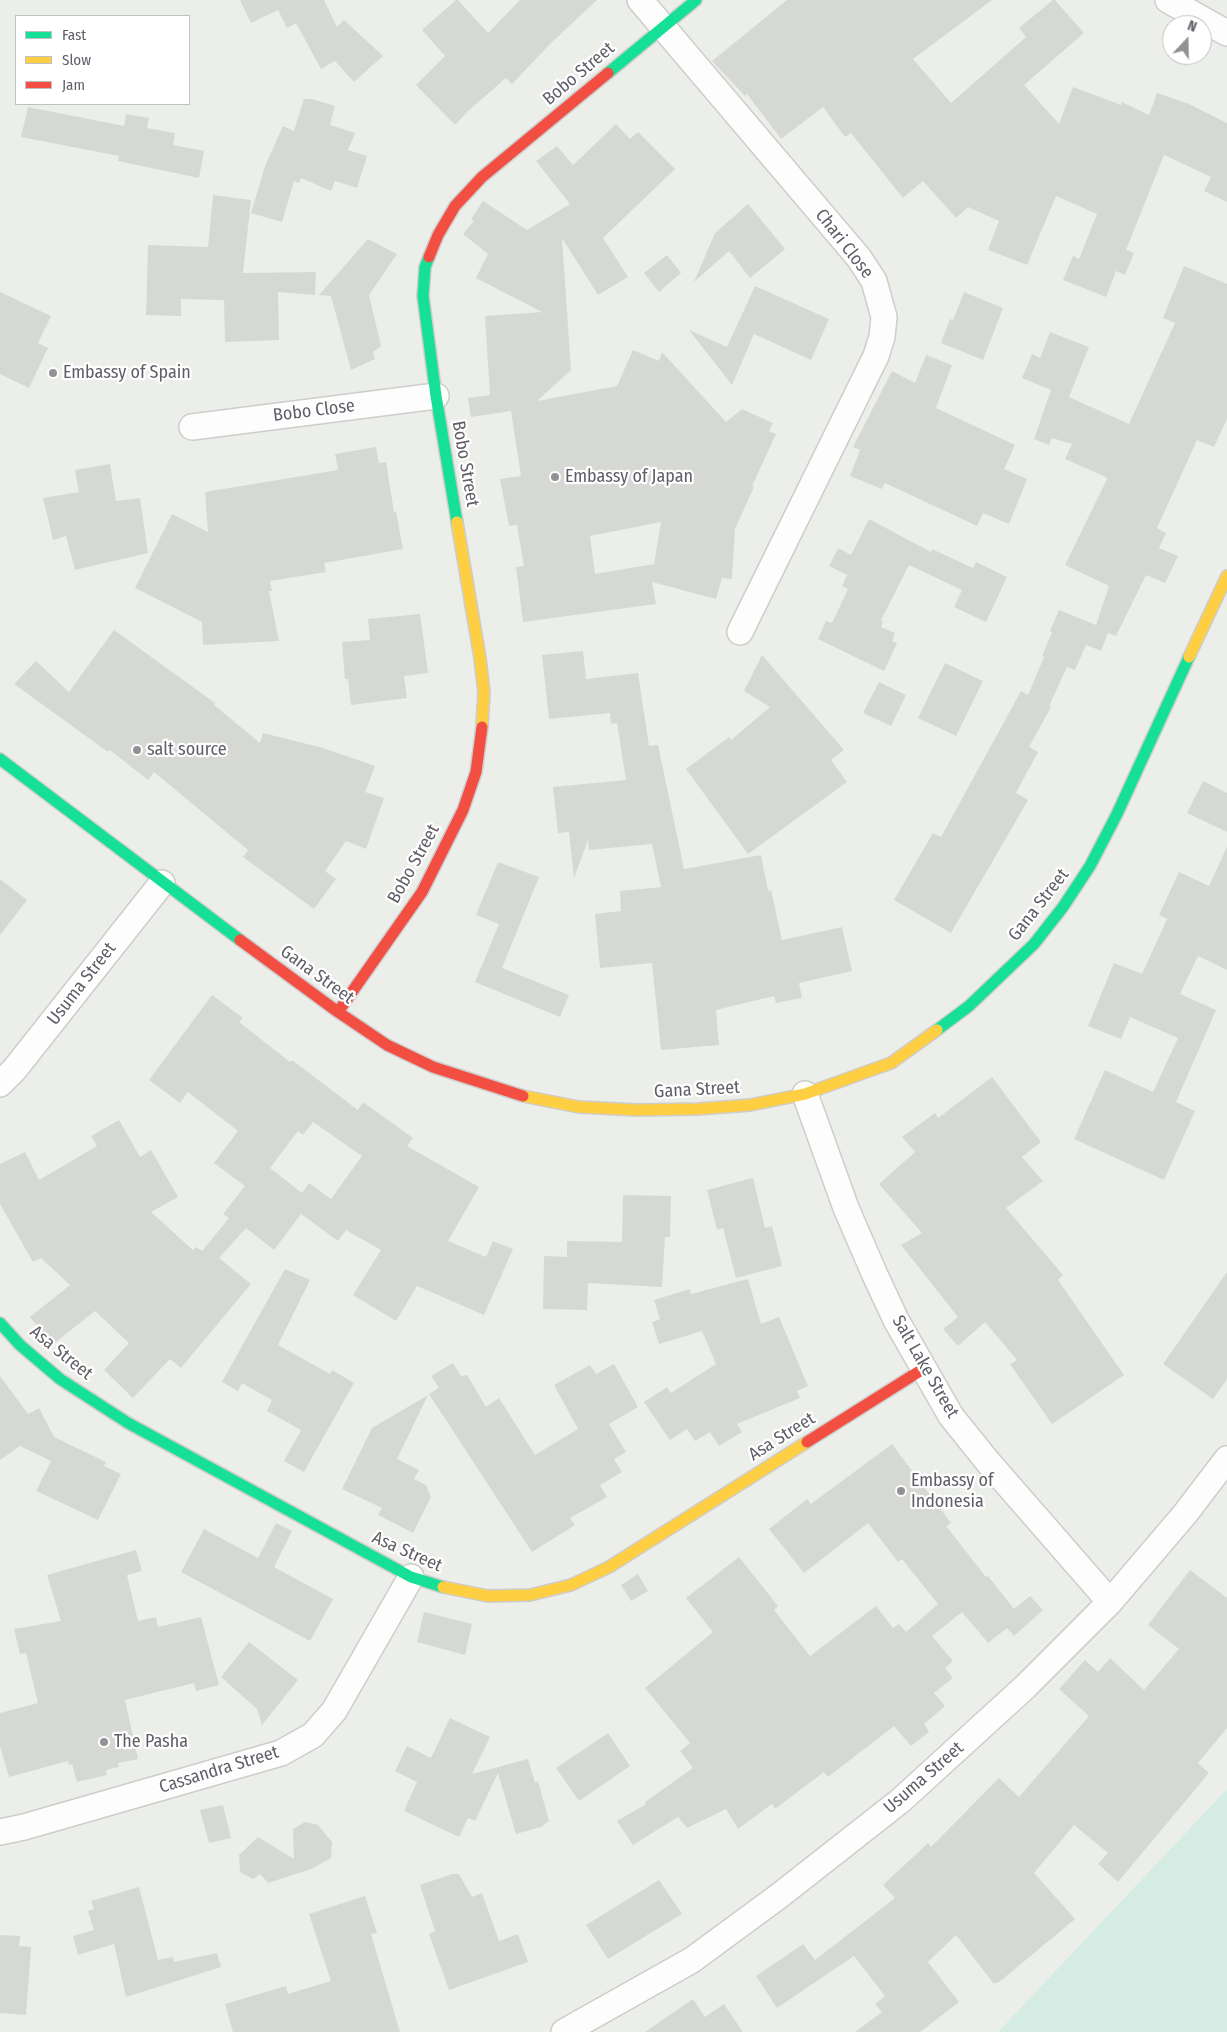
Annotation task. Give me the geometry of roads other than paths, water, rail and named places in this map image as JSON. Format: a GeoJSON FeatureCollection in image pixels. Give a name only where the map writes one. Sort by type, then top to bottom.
{"type":"FeatureCollection","features":[{"type":"Feature","properties":{"kind":"street","name":"Chari Close"},"geometry":{"type":"LineString","coordinates":[[640,0],[859,258],[874,281],[884,317],[882,337],[876,356],[740,632]]}},
{"type":"Feature","properties":{"kind":"street","name":"Bobo Street"},"geometry":{"type":"LineString","coordinates":[[338,1012],[422,892],[463,810],[476,772],[482,735],[484,692],[480,658],[436,396],[423,296],[425,267],[438,235],[454,206],[482,177],[696,0]]}},
{"type":"Feature","properties":{"kind":"street"},"geometry":{"type":"LineString","coordinates":[[1168,0],[1227,33]]}},
{"type":"Feature","properties":{"kind":"street","name":"Bobo Close"},"geometry":{"type":"LineString","coordinates":[[192,426],[436,396]]}},
{"type":"Feature","properties":{"kind":"street","name":"Gana Street"},"geometry":{"type":"LineString","coordinates":[[0,759],[338,1012],[387,1045],[433,1068],[530,1098],[579,1107],[637,1110],[698,1109],[750,1104],[805,1094],[892,1063],[969,1006],[1034,944],[1063,908],[1090,866],[1121,805],[1227,576]]}},
{"type":"Feature","properties":{"kind":"street","name":"Usuma Street"},"geometry":{"type":"LineString","coordinates":[[0,1084],[14,1070],[162,882]]}},
{"type":"Feature","properties":{"kind":"street","name":"Salt Lake Street"},"geometry":{"type":"LineString","coordinates":[[805,1094],[846,1208],[896,1320],[951,1416],[1110,1602]]}},
{"type":"Feature","properties":{"kind":"street","name":"Asa Street"},"geometry":{"type":"LineString","coordinates":[[0,1323],[20,1345],[60,1379],[128,1423],[411,1577],[451,1590],[488,1596],[530,1595],[571,1585],[609,1567],[923,1369]]}},
{"type":"Feature","properties":{"kind":"street","name":"Usuma Street"},"geometry":{"type":"LineString","coordinates":[[564,2032],[692,1960],[780,1896],[900,1801],[1025,1687],[1110,1602],[1185,1514],[1227,1459]]}},
{"type":"Feature","properties":{"kind":"street","name":"Cassandra Street"},"geometry":{"type":"LineString","coordinates":[[0,1832],[24,1827],[281,1753],[313,1734],[334,1711],[411,1577]]}},
{"type":"Feature","properties":{"kind":"place","name":"Embassy of Spain"},"geometry":{"type":"Point","coordinates":[53,373]}},
{"type":"Feature","properties":{"kind":"place","name":"Embassy of Japan"},"geometry":{"type":"Point","coordinates":[555,477]}},
{"type":"Feature","properties":{"kind":"place","name":"salt source"},"geometry":{"type":"Point","coordinates":[137,750]}},
{"type":"Feature","properties":{"kind":"place","name":"Embassy of Indonesia"},"geometry":{"type":"Point","coordinates":[901,1491]}},
{"type":"Feature","properties":{"kind":"place","name":"The Pasha"},"geometry":{"type":"Point","coordinates":[104,1742]}}]}
